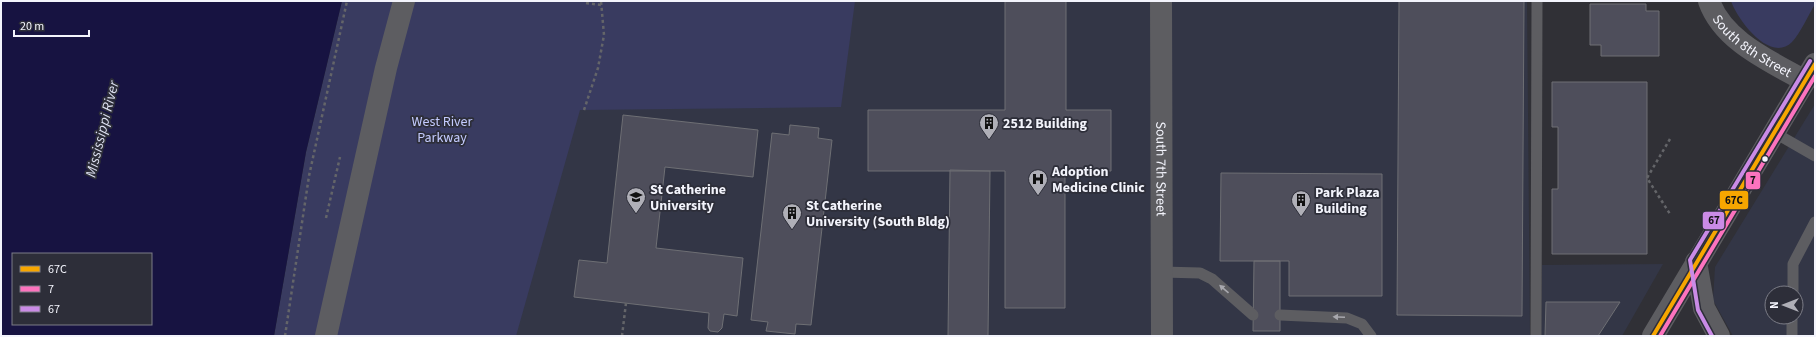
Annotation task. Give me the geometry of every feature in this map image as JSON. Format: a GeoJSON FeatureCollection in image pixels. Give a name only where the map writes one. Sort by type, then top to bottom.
{"type":"FeatureCollection","features":[{"type":"Feature","properties":{"kind":"street"},"geometry":{"type":"LineString","coordinates":[[326,336],[386,68],[404,1]]}},
{"type":"Feature","properties":{"kind":"street","name":"South 7th Street"},"geometry":{"type":"LineString","coordinates":[[1161,1],[1162,336]]}},
{"type":"Feature","properties":{"kind":"street","name":"South 8th Street"},"geometry":{"type":"LineString","coordinates":[[1709,1],[1723,27],[1744,44],[1810,73]]}},
{"type":"Feature","properties":{"kind":"street"},"geometry":{"type":"LineString","coordinates":[[1653,336],[1810,73]]}},
{"type":"Feature","properties":{"kind":"street"},"geometry":{"type":"LineString","coordinates":[[1696,262],[1704,308],[1719,336]]}},
{"type":"Feature","properties":{"kind":"lane"},"geometry":{"type":"LineString","coordinates":[[1536,336],[1537,1]]}},
{"type":"Feature","properties":{"kind":"lane"},"geometry":{"type":"LineString","coordinates":[[1775,133],[1815,156]]}},
{"type":"Feature","properties":{"kind":"lane"},"geometry":{"type":"LineString","coordinates":[[1793,285],[1793,264],[1815,222]]}},
{"type":"Feature","properties":{"kind":"lane"},"geometry":{"type":"LineString","coordinates":[[1162,272],[1200,273],[1212,279],[1253,315]]}},
{"type":"Feature","properties":{"kind":"lane"},"geometry":{"type":"LineString","coordinates":[[1280,315],[1347,318],[1362,324],[1371,336]]}},
{"type":"Feature","properties":{"kind":"lane"},"geometry":{"type":"LineString","coordinates":[[1792,325],[1792,336]]}},
{"type":"Feature","properties":{"kind":"path"},"geometry":{"type":"LineString","coordinates":[[285,336],[309,176],[347,1]]}},
{"type":"Feature","properties":{"kind":"path"},"geometry":{"type":"LineString","coordinates":[[584,110],[598,68],[604,35],[601,3],[586,3]]}},
{"type":"Feature","properties":{"kind":"path"},"geometry":{"type":"LineString","coordinates":[[1670,139],[1647,178],[1670,214]]}},
{"type":"Feature","properties":{"kind":"path"},"geometry":{"type":"LineString","coordinates":[[622,336],[626,303]]}},
{"type":"Feature","properties":{"kind":"shaded area"},"geometry":{"type":"Polygon","coordinates":[[[846,1],[1527,1],[1530,336],[503,336],[577,77],[846,1]]]}},
{"type":"Feature","properties":{"kind":"shaded area"},"geometry":{"type":"Polygon","coordinates":[[[1815,104],[1815,336],[1733,336],[1713,300],[1715,267],[1815,104]]]}},
{"type":"Feature","properties":{"kind":"shaded area"},"geometry":{"type":"Polygon","coordinates":[[[1663,264],[1622,336],[1541,336],[1542,265],[1663,264]]]}},
{"type":"Feature","properties":{"kind":"green space","name":"West River Parkway"},"geometry":{"type":"Polygon","coordinates":[[[342,1],[855,1],[841,107],[580,110],[516,336],[274,336],[306,152],[342,1]]]}},
{"type":"Feature","properties":{"kind":"green space"},"geometry":{"type":"Polygon","coordinates":[[[1731,1],[1815,1],[1815,4],[1792,42],[1783,47],[1774,47],[1765,43],[1747,28],[1734,9],[1731,1]]]}},
{"type":"Feature","properties":{"kind":"water","name":"Mississippi River"},"geometry":{"type":"Polygon","coordinates":[[[1,1],[342,1],[306,152],[274,336],[1,336],[1,1]]]}},
{"type":"Feature","properties":{"kind":"building","name":"2512 Building"},"geometry":{"type":"Polygon","coordinates":[[[1005,1],[1066,1],[1066,110],[1111,110],[1111,171],[1065,171],[1065,308],[1005,308],[1005,171],[868,171],[868,110],[1005,110],[1005,1]]]}},
{"type":"Feature","properties":{"kind":"building"},"geometry":{"type":"Polygon","coordinates":[[[1399,1],[1524,1],[1522,316],[1397,315],[1399,1]]]}},
{"type":"Feature","properties":{"kind":"building"},"geometry":{"type":"Polygon","coordinates":[[[1590,4],[1646,4],[1646,11],[1659,11],[1659,56],[1601,56],[1601,45],[1590,45],[1590,4]]]}},
{"type":"Feature","properties":{"kind":"building"},"geometry":{"type":"Polygon","coordinates":[[[1552,82],[1647,82],[1647,254],[1552,254],[1552,189],[1558,189],[1558,127],[1552,127],[1552,82]]]}},
{"type":"Feature","properties":{"kind":"building","name":"St Catherine University"},"geometry":{"type":"Polygon","coordinates":[[[623,115],[758,130],[753,177],[665,167],[656,248],[743,258],[737,316],[724,314],[722,328],[718,332],[710,331],[708,328],[709,313],[574,297],[579,260],[607,263],[623,115]]]}},
{"type":"Feature","properties":{"kind":"building","name":"St Catherine University (South Bldg)"},"geometry":{"type":"Polygon","coordinates":[[[790,125],[819,128],[818,138],[832,140],[811,325],[796,324],[795,334],[766,331],[768,322],[751,320],[772,133],[789,135],[790,125]]]}},
{"type":"Feature","properties":{"kind":"building"},"geometry":{"type":"Polygon","coordinates":[[[950,170],[990,171],[988,336],[948,336],[950,170]]]}},
{"type":"Feature","properties":{"kind":"building","name":"Park Plaza Building"},"geometry":{"type":"Polygon","coordinates":[[[1221,173],[1382,174],[1382,296],[1289,296],[1289,261],[1220,261],[1221,173]]]}},
{"type":"Feature","properties":{"kind":"building"},"geometry":{"type":"Polygon","coordinates":[[[1254,261],[1280,261],[1280,331],[1253,331],[1254,261]]]}},
{"type":"Feature","properties":{"kind":"building"},"geometry":{"type":"Polygon","coordinates":[[[1546,302],[1620,302],[1598,336],[1545,336],[1546,302]]]}},
{"type":"Feature","properties":{"kind":"transit line","name":"67"},"geometry":{"type":"LineString","coordinates":[[1712,336],[1698,310],[1690,260],[1810,61]]}},
{"type":"Feature","properties":{"kind":"transit line","name":"67C"},"geometry":{"type":"LineString","coordinates":[[1653,336],[1815,64]]}},
{"type":"Feature","properties":{"kind":"transit line","name":"7"},"geometry":{"type":"LineString","coordinates":[[1660,336],[1815,76]]}},
{"type":"Feature","properties":{"kind":"place","name":"2512 Building"},"geometry":{"type":"Point","coordinates":[989,140]}},
{"type":"Feature","properties":{"kind":"place","name":"Adoption Medicine Clinic"},"geometry":{"type":"Point","coordinates":[1038,196]}},
{"type":"Feature","properties":{"kind":"place","name":"St Catherine University"},"geometry":{"type":"Point","coordinates":[636,214]}},
{"type":"Feature","properties":{"kind":"place","name":"Park Plaza Building"},"geometry":{"type":"Point","coordinates":[1301,217]}},
{"type":"Feature","properties":{"kind":"place","name":"St Catherine University (South Bldg)"},"geometry":{"type":"Point","coordinates":[792,230]}}]}
